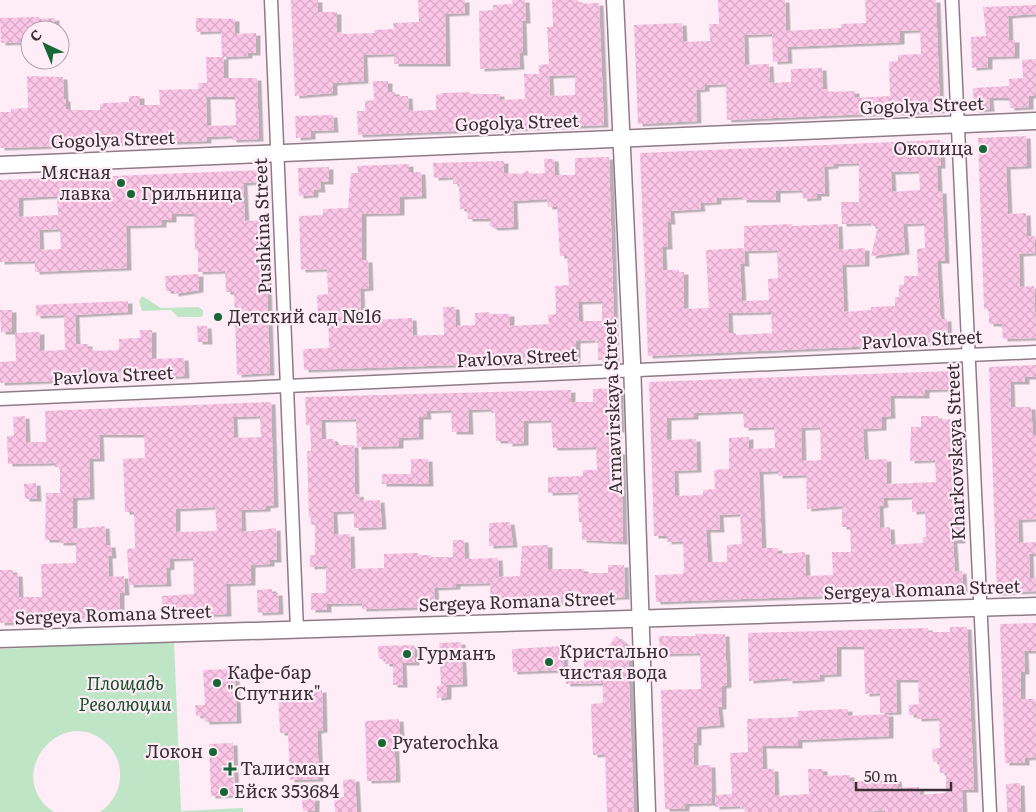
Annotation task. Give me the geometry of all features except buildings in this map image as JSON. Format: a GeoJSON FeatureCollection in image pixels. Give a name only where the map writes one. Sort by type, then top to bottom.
{"type":"FeatureCollection","features":[{"type":"Feature","properties":{"kind":"street","name":"Pushkina Street"},"geometry":{"type":"LineString","coordinates":[[271,0],[297,630]]}},
{"type":"Feature","properties":{"kind":"street","name":"Armavirskaya Street"},"geometry":{"type":"LineString","coordinates":[[615,0],[632,370],[647,812]]}},
{"type":"Feature","properties":{"kind":"street","name":"Kharkovskaya Street"},"geometry":{"type":"LineString","coordinates":[[952,0],[990,812]]}},
{"type":"Feature","properties":{"kind":"street","name":"Gogolya Street"},"geometry":{"type":"LineString","coordinates":[[0,165],[1036,121]]}},
{"type":"Feature","properties":{"kind":"street","name":"Pavlova Street"},"geometry":{"type":"LineString","coordinates":[[0,399],[1036,352]]}},
{"type":"Feature","properties":{"kind":"street","name":"Sergeya Romana Street"},"geometry":{"type":"LineString","coordinates":[[0,639],[1036,606]]}},
{"type":"Feature","properties":{"kind":"green space"},"geometry":{"type":"Polygon","coordinates":[[[142,296],[161,308],[198,307],[203,310],[203,315],[201,317],[178,317],[171,310],[142,311],[139,301],[142,296]]]}},
{"type":"Feature","properties":{"kind":"green space","name":"Площадь Революции"},"geometry":{"type":"Polygon","coordinates":[[[174,641],[181,811],[243,808],[243,812],[100,812],[109,804],[118,790],[120,769],[118,760],[105,742],[88,732],[71,732],[56,738],[43,749],[35,764],[33,781],[39,797],[54,812],[0,812],[0,649],[174,641]]]}},
{"type":"Feature","properties":{"kind":"place","name":"Околица"},"geometry":{"type":"Point","coordinates":[983,149]}},
{"type":"Feature","properties":{"kind":"place","name":"Мясная лавка"},"geometry":{"type":"Point","coordinates":[121,183]}},
{"type":"Feature","properties":{"kind":"place","name":"Грильница"},"geometry":{"type":"Point","coordinates":[131,194]}},
{"type":"Feature","properties":{"kind":"place","name":"Детский сад №16"},"geometry":{"type":"Point","coordinates":[218,317]}},
{"type":"Feature","properties":{"kind":"place","name":"Гурманъ"},"geometry":{"type":"Point","coordinates":[407,654]}},
{"type":"Feature","properties":{"kind":"place","name":"Кристально чистая вода"},"geometry":{"type":"Point","coordinates":[549,662]}},
{"type":"Feature","properties":{"kind":"place","name":"Кафе-бар \"Спутник\""},"geometry":{"type":"Point","coordinates":[217,683]}},
{"type":"Feature","properties":{"kind":"place","name":"Pyaterochka"},"geometry":{"type":"Point","coordinates":[382,743]}},
{"type":"Feature","properties":{"kind":"place","name":"Локон"},"geometry":{"type":"Point","coordinates":[213,752]}},
{"type":"Feature","properties":{"kind":"place","name":"Талисман"},"geometry":{"type":"Point","coordinates":[230,769]}},
{"type":"Feature","properties":{"kind":"place","name":"Ейск 353684"},"geometry":{"type":"Point","coordinates":[224,792]}}]}
